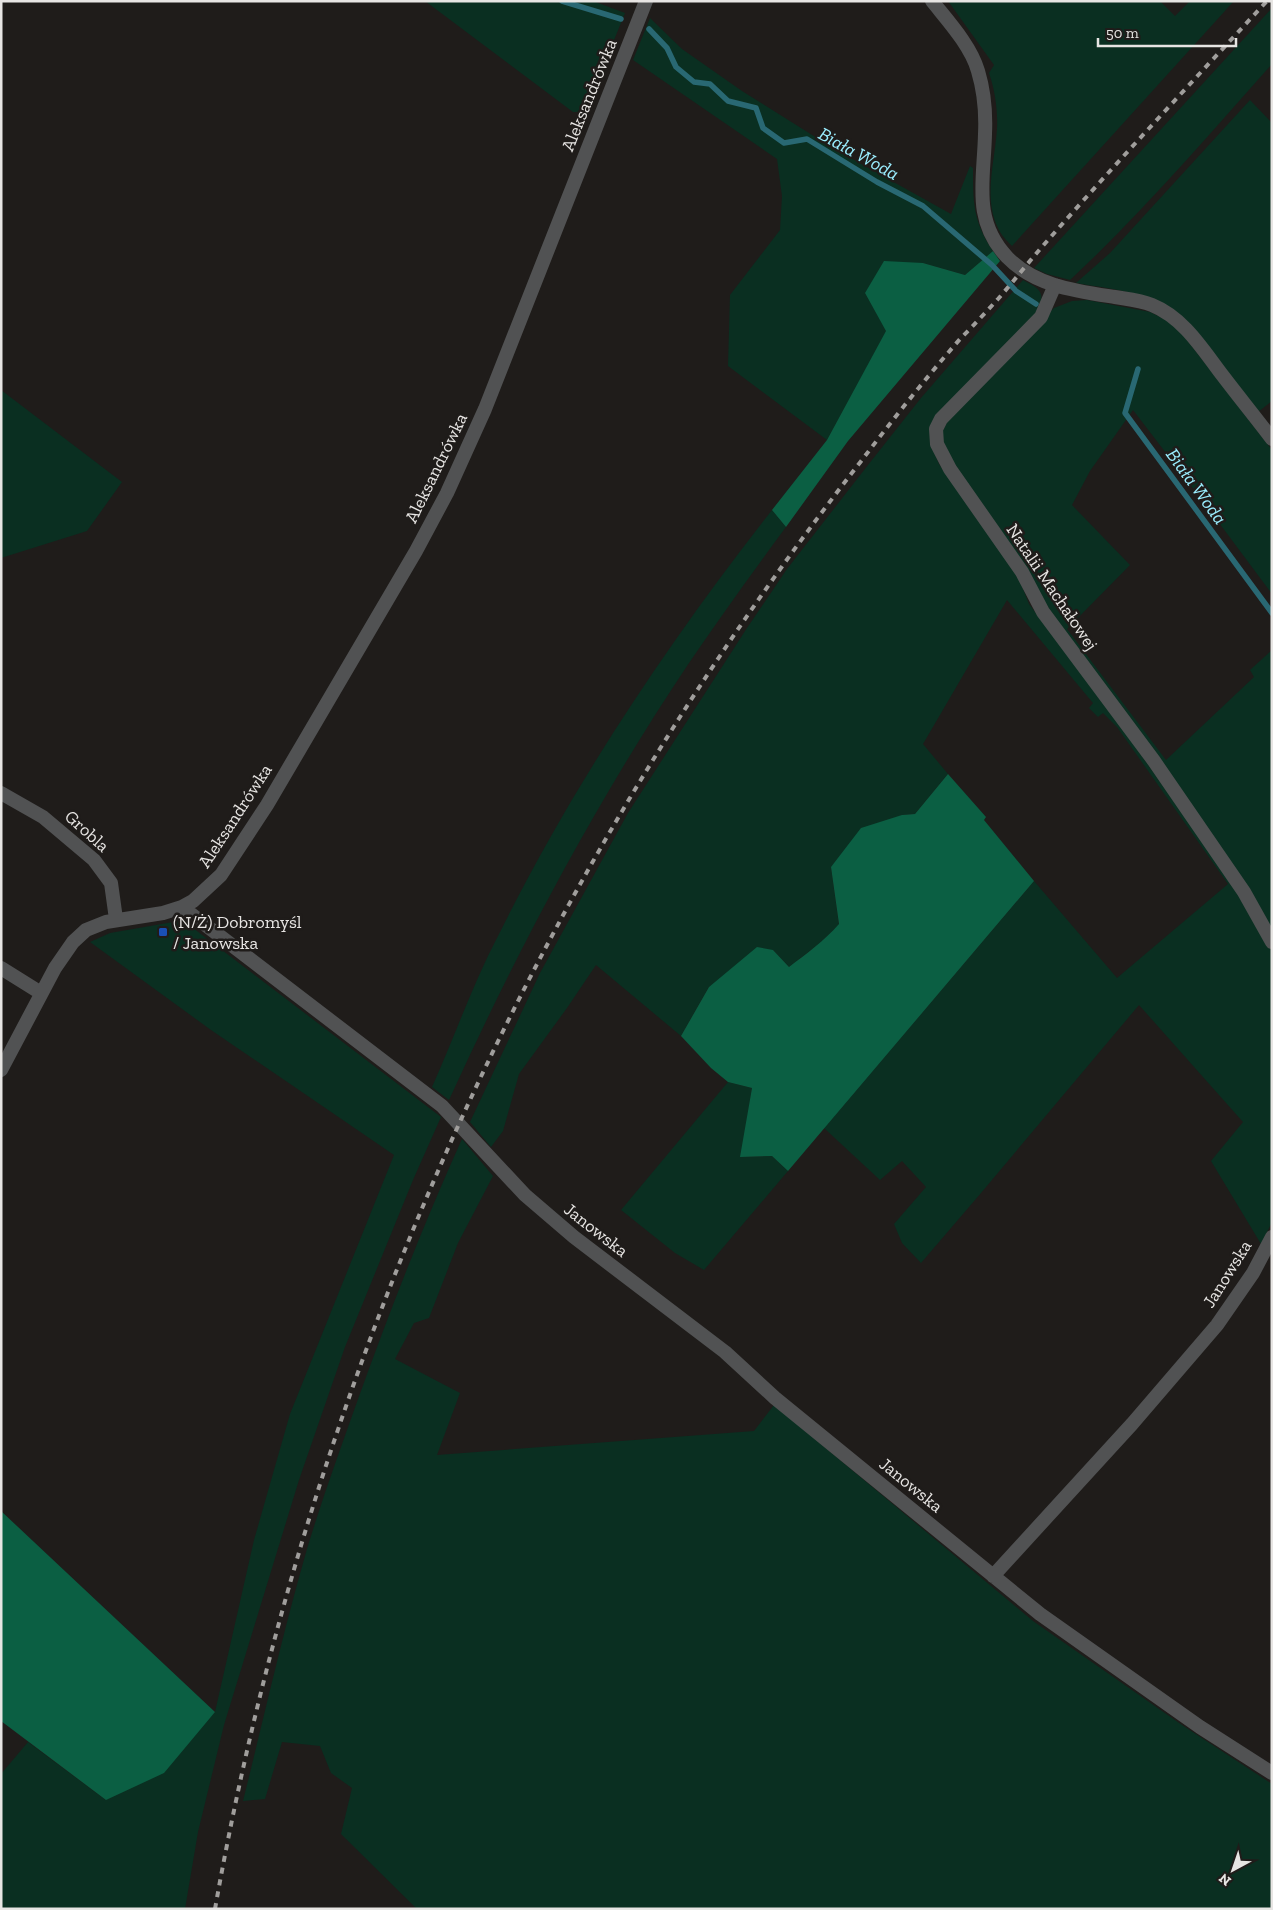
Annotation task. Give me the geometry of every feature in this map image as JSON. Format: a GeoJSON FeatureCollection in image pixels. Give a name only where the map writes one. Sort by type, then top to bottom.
{"type":"FeatureCollection","features":[{"type":"Feature","properties":{"kind":"street","name":"Aleksandrówka"},"geometry":{"type":"LineString","coordinates":[[1,1070],[41,993],[67,949],[78,936],[96,925],[116,919],[163,913],[193,901],[212,885],[238,852],[268,805],[434,518],[485,409],[646,1]]}},
{"type":"Feature","properties":{"kind":"street"},"geometry":{"type":"LineString","coordinates":[[932,1],[961,38],[978,69],[985,103],[985,135],[981,185],[983,214],[990,234],[1007,256],[1029,276],[1055,285],[1144,303],[1169,314],[1185,328],[1272,440]]}},
{"type":"Feature","properties":{"kind":"street","name":"Natalii Machałowej"},"geometry":{"type":"LineString","coordinates":[[1055,285],[1041,317],[941,419],[936,429],[937,444],[950,470],[1022,572],[1042,612],[1154,761],[1244,892],[1272,942]]}},
{"type":"Feature","properties":{"kind":"street","name":"Grobla"},"geometry":{"type":"LineString","coordinates":[[1,793],[43,817],[94,860],[111,883],[116,919]]}},
{"type":"Feature","properties":{"kind":"street","name":"Janowska"},"geometry":{"type":"LineString","coordinates":[[182,907],[442,1106],[525,1195],[574,1237],[725,1352],[775,1398],[993,1576],[1097,1656],[1200,1727],[1272,1773]]}},
{"type":"Feature","properties":{"kind":"street"},"geometry":{"type":"LineString","coordinates":[[1,968],[41,993]]}},
{"type":"Feature","properties":{"kind":"street","name":"Janowska"},"geometry":{"type":"LineString","coordinates":[[993,1576],[1132,1424],[1217,1325],[1253,1273],[1272,1237]]}},
{"type":"Feature","properties":{"kind":"green space"},"geometry":{"type":"Polygon","coordinates":[[[425,1],[593,1],[625,13],[585,112],[573,112],[425,1]]]}},
{"type":"Feature","properties":{"kind":"green space"},"geometry":{"type":"Polygon","coordinates":[[[948,1],[1160,1],[1175,16],[1190,1],[1234,1],[1012,246],[999,231],[991,204],[991,179],[997,122],[994,93],[989,73],[994,65],[948,1]]]}},
{"type":"Feature","properties":{"kind":"green space"},"geometry":{"type":"Polygon","coordinates":[[[1272,8],[1272,64],[1173,175],[1097,255],[1070,280],[1047,274],[1034,268],[1272,8]]]}},
{"type":"Feature","properties":{"kind":"green space"},"geometry":{"type":"Polygon","coordinates":[[[650,18],[682,49],[742,91],[836,150],[951,214],[970,166],[973,168],[975,211],[981,230],[993,251],[965,275],[923,263],[865,293],[887,331],[827,440],[728,366],[730,295],[780,230],[782,196],[777,159],[633,60],[650,18]]]}},
{"type":"Feature","properties":{"kind":"green space"},"geometry":{"type":"Polygon","coordinates":[[[1250,100],[1272,123],[1272,401],[1258,412],[1186,320],[1174,311],[1162,303],[1120,290],[1076,283],[1110,253],[1250,100]]]}},
{"type":"Feature","properties":{"kind":"green space"},"geometry":{"type":"Polygon","coordinates":[[[993,251],[1000,261],[848,441],[786,527],[772,510],[827,440],[886,331],[865,293],[884,261],[923,263],[965,275],[993,251]]]}},
{"type":"Feature","properties":{"kind":"green space"},"geometry":{"type":"Polygon","coordinates":[[[1023,280],[1040,292],[1041,300],[1038,313],[931,424],[930,442],[939,464],[1018,576],[1029,604],[1113,715],[1240,895],[1272,952],[1272,1222],[1261,1244],[1211,1161],[1243,1122],[1139,1005],[921,1263],[902,1243],[894,1224],[926,1187],[902,1161],[880,1180],[824,1128],[1034,881],[1117,978],[1228,884],[1117,727],[1103,713],[1098,717],[1089,708],[1093,703],[1007,600],[923,744],[948,774],[915,814],[902,815],[831,867],[839,925],[820,943],[789,967],[773,950],[709,987],[681,1036],[596,965],[519,1074],[503,1131],[491,1147],[470,1122],[540,973],[628,813],[787,569],[921,398],[1023,280]]]}},
{"type":"Feature","properties":{"kind":"green space"},"geometry":{"type":"Polygon","coordinates":[[[1087,300],[1150,312],[1166,320],[1180,331],[1272,450],[1272,594],[1133,410],[1090,471],[1072,505],[1130,565],[1067,629],[1166,760],[1254,677],[1250,670],[1272,650],[1272,931],[1065,633],[941,443],[943,430],[949,418],[1054,308],[1072,301],[1087,300]]]}},
{"type":"Feature","properties":{"kind":"green space"},"geometry":{"type":"Polygon","coordinates":[[[1,390],[122,482],[87,531],[1,558],[1,390]]]}},
{"type":"Feature","properties":{"kind":"green space"},"geometry":{"type":"Polygon","coordinates":[[[772,510],[786,527],[687,666],[621,770],[530,933],[449,1100],[432,1087],[479,975],[526,881],[589,771],[623,717],[695,612],[772,510]]]}},
{"type":"Feature","properties":{"kind":"green space"},"geometry":{"type":"Polygon","coordinates":[[[948,774],[986,817],[984,820],[1034,881],[788,1171],[772,1156],[740,1157],[752,1088],[728,1082],[711,1068],[681,1036],[709,987],[757,947],[773,950],[789,967],[833,930],[839,924],[831,867],[861,828],[902,815],[915,814],[948,774]]]}},
{"type":"Feature","properties":{"kind":"green space"},"geometry":{"type":"Polygon","coordinates":[[[179,921],[189,925],[441,1117],[413,1180],[345,1347],[299,1480],[224,1725],[198,1832],[185,1909],[1,1909],[1,1774],[28,1742],[106,1800],[215,1712],[254,1540],[290,1414],[394,1155],[211,1030],[90,942],[110,933],[179,921]]]}},
{"type":"Feature","properties":{"kind":"green space"},"geometry":{"type":"Polygon","coordinates":[[[728,1082],[752,1088],[741,1157],[772,1156],[788,1171],[704,1270],[675,1253],[621,1210],[728,1082]]]}},
{"type":"Feature","properties":{"kind":"green space"},"geometry":{"type":"Polygon","coordinates":[[[462,1139],[493,1176],[458,1243],[429,1318],[414,1323],[395,1359],[460,1393],[437,1455],[754,1431],[774,1405],[1033,1621],[1182,1725],[1272,1784],[1272,1909],[417,1909],[341,1834],[352,1788],[331,1773],[320,1746],[282,1742],[265,1799],[243,1801],[290,1612],[319,1512],[394,1302],[462,1139]]]}},
{"type":"Feature","properties":{"kind":"green space"},"geometry":{"type":"Polygon","coordinates":[[[1,1511],[215,1712],[164,1773],[106,1800],[1,1721],[1,1511]]]}},
{"type":"Feature","properties":{"kind":"waterway","name":"Biała Woda"},"geometry":{"type":"LineString","coordinates":[[562,1],[621,19]]}},
{"type":"Feature","properties":{"kind":"waterway","name":"Biała Woda"},"geometry":{"type":"LineString","coordinates":[[649,29],[667,48],[676,67],[694,82],[710,84],[728,101],[756,108],[763,128],[784,143],[807,139],[877,182],[923,206],[992,265],[1016,291],[1036,304]]}},
{"type":"Feature","properties":{"kind":"waterway","name":"Biała Woda"},"geometry":{"type":"LineString","coordinates":[[1138,369],[1125,413],[1272,613]]}},
{"type":"Feature","properties":{"kind":"railway"},"geometry":{"type":"LineString","coordinates":[[215,1909],[256,1713],[309,1519],[374,1330],[450,1145],[537,965],[635,790],[743,622],[862,460],[960,339],[998,299],[1041,248],[1153,124],[1267,1]]}},
{"type":"Feature","properties":{"kind":"place","name":"(N/Ż) Dobromyśl / Janowska"},"geometry":{"type":"Point","coordinates":[163,932]}}]}
